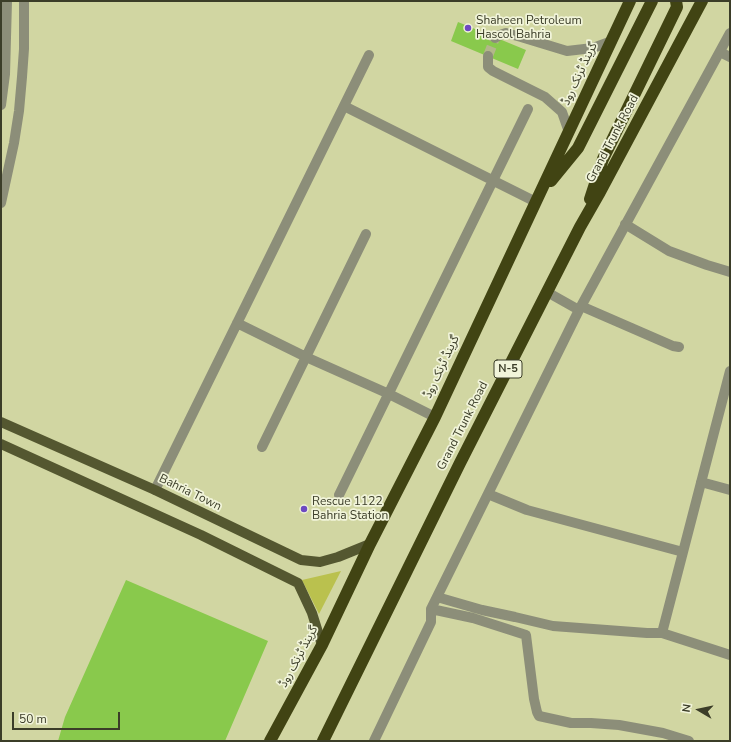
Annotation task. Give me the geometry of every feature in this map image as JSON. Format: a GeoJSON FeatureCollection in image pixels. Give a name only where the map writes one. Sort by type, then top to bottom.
{"type":"FeatureCollection","features":[{"type":"Feature","properties":{"kind":"highway"},"geometry":{"type":"LineString","coordinates":[[538,198],[578,148],[652,1]]}},
{"type":"Feature","properties":{"kind":"highway"},"geometry":{"type":"LineString","coordinates":[[580,227],[603,159],[677,7],[676,1]]}},
{"type":"Feature","properties":{"kind":"highway","name":"Grand Trunk Road"},"geometry":{"type":"LineString","coordinates":[[323,741],[460,463],[580,227],[702,1]]}},
{"type":"Feature","properties":{"kind":"highway","name":"گرینڈ ٹرنک روڈ"},"geometry":{"type":"LineString","coordinates":[[270,741],[322,645],[370,544],[435,417],[612,41],[627,2]]}},
{"type":"Feature","properties":{"kind":"main road","name":"Bahria Town"},"geometry":{"type":"LineString","coordinates":[[1,422],[155,490],[301,560],[320,562],[338,557],[370,544]]}},
{"type":"Feature","properties":{"kind":"main road"},"geometry":{"type":"LineString","coordinates":[[1,444],[201,535],[298,582],[312,612],[322,645]]}},
{"type":"Feature","properties":{"kind":"street"},"geometry":{"type":"LineString","coordinates":[[1,105],[5,74],[7,1]]}},
{"type":"Feature","properties":{"kind":"street"},"geometry":{"type":"LineString","coordinates":[[1,203],[14,143],[19,111],[24,49],[24,1]]}},
{"type":"Feature","properties":{"kind":"street"},"geometry":{"type":"LineString","coordinates":[[495,38],[506,33],[567,51],[592,48],[612,41]]}},
{"type":"Feature","properties":{"kind":"street"},"geometry":{"type":"LineString","coordinates":[[374,741],[431,622],[431,609],[580,308],[730,33]]}},
{"type":"Feature","properties":{"kind":"street"},"geometry":{"type":"LineString","coordinates":[[720,52],[730,57]]}},
{"type":"Feature","properties":{"kind":"street"},"geometry":{"type":"LineString","coordinates":[[155,490],[369,55]]}},
{"type":"Feature","properties":{"kind":"street"},"geometry":{"type":"LineString","coordinates":[[488,56],[488,66],[493,71],[545,97],[562,112],[569,132]]}},
{"type":"Feature","properties":{"kind":"street"},"geometry":{"type":"LineString","coordinates":[[344,106],[493,180],[538,198]]}},
{"type":"Feature","properties":{"kind":"street"},"geometry":{"type":"LineString","coordinates":[[339,495],[528,109]]}},
{"type":"Feature","properties":{"kind":"street"},"geometry":{"type":"LineString","coordinates":[[626,224],[668,251],[730,272]]}},
{"type":"Feature","properties":{"kind":"street"},"geometry":{"type":"LineString","coordinates":[[262,447],[366,234]]}},
{"type":"Feature","properties":{"kind":"street"},"geometry":{"type":"LineString","coordinates":[[547,292],[580,308],[673,346],[679,347]]}},
{"type":"Feature","properties":{"kind":"street"},"geometry":{"type":"LineString","coordinates":[[237,323],[435,417]]}},
{"type":"Feature","properties":{"kind":"street"},"geometry":{"type":"LineString","coordinates":[[662,633],[730,371]]}},
{"type":"Feature","properties":{"kind":"street"},"geometry":{"type":"LineString","coordinates":[[701,482],[730,490]]}},
{"type":"Feature","properties":{"kind":"street"},"geometry":{"type":"LineString","coordinates":[[488,494],[527,510],[683,552]]}},
{"type":"Feature","properties":{"kind":"street"},"geometry":{"type":"LineString","coordinates":[[437,597],[482,610],[515,616],[553,626],[647,634],[662,633],[730,655]]}},
{"type":"Feature","properties":{"kind":"street"},"geometry":{"type":"LineString","coordinates":[[431,609],[473,618],[526,635],[534,699],[537,712],[540,716],[571,723],[619,724],[662,733],[689,741]]}},
{"type":"Feature","properties":{"kind":"green space"},"geometry":{"type":"Polygon","coordinates":[[[341,571],[319,614],[302,580],[341,571]]]}},
{"type":"Feature","properties":{"kind":"building"},"geometry":{"type":"Polygon","coordinates":[[[458,22],[526,50],[518,69],[451,41],[458,22]]]}},
{"type":"Feature","properties":{"kind":"building"},"geometry":{"type":"Polygon","coordinates":[[[126,580],[268,641],[225,741],[58,741],[65,717],[126,580]]]}},
{"type":"Feature","properties":{"kind":"tunnel"},"geometry":{"type":"LineString","coordinates":[[488,56],[495,38]]}},
{"type":"Feature","properties":{"kind":"place","name":"Shaheen Petroleum Hascol Bahria"},"geometry":{"type":"Point","coordinates":[468,28]}},
{"type":"Feature","properties":{"kind":"place","name":"Rescue 1122 Bahria Station"},"geometry":{"type":"Point","coordinates":[304,509]}}]}
